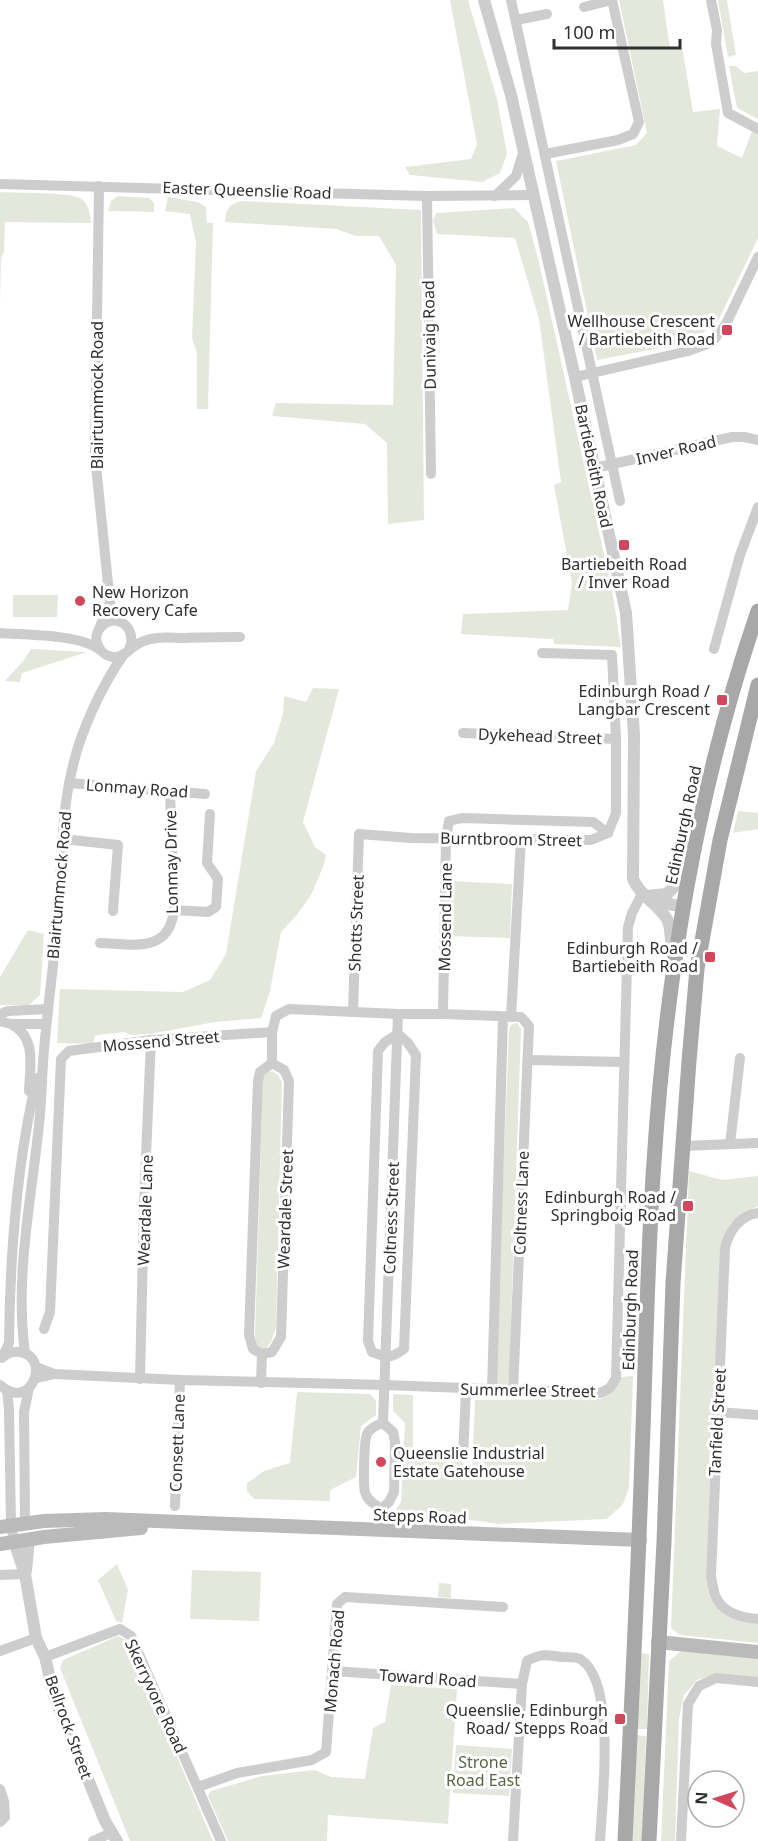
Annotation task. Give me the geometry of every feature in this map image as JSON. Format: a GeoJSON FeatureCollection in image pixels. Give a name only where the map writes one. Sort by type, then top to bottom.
{"type":"FeatureCollection","features":[{"type":"Feature","properties":{"kind":"main road","name":"Edinburgh Road"},"geometry":{"type":"LineString","coordinates":[[625,1841],[640,1540],[648,1284],[656,1143],[670,996],[684,907],[705,801],[732,691],[758,611]]}},
{"type":"Feature","properties":{"kind":"main road"},"geometry":{"type":"LineString","coordinates":[[649,1841],[664,1542],[673,1283],[697,969],[720,840],[758,685]]}},
{"type":"Feature","properties":{"kind":"main road"},"geometry":{"type":"LineString","coordinates":[[684,907],[706,913]]}},
{"type":"Feature","properties":{"kind":"main road"},"geometry":{"type":"LineString","coordinates":[[656,1143],[683,1146]]}},
{"type":"Feature","properties":{"kind":"main road","name":"Stepps Road"},"geometry":{"type":"LineString","coordinates":[[4,1523],[106,1519],[640,1540]]}},
{"type":"Feature","properties":{"kind":"main road"},"geometry":{"type":"LineString","coordinates":[[21,1540],[25,1523]]}},
{"type":"Feature","properties":{"kind":"main road","name":"Stepps Road"},"geometry":{"type":"LineString","coordinates":[[0,1544],[100,1531],[200,1523]]}},
{"type":"Feature","properties":{"kind":"main road"},"geometry":{"type":"LineString","coordinates":[[640,1540],[664,1542]]}},
{"type":"Feature","properties":{"kind":"main road"},"geometry":{"type":"LineString","coordinates":[[635,1641],[758,1652]]}},
{"type":"Feature","properties":{"kind":"street","name":"Bartiebeith Road"},"geometry":{"type":"LineString","coordinates":[[484,0],[524,153],[626,613],[634,735],[632,875],[635,884],[644,895]]}},
{"type":"Feature","properties":{"kind":"street","name":"Bartiebeith Road"},"geometry":{"type":"LineString","coordinates":[[512,0],[620,501]]}},
{"type":"Feature","properties":{"kind":"street"},"geometry":{"type":"LineString","coordinates":[[545,154],[618,140],[633,134],[639,122],[612,0],[584,7]]}},
{"type":"Feature","properties":{"kind":"street"},"geometry":{"type":"LineString","coordinates":[[711,0],[728,113],[758,129]]}},
{"type":"Feature","properties":{"kind":"street"},"geometry":{"type":"LineString","coordinates":[[516,20],[547,14]]}},
{"type":"Feature","properties":{"kind":"street"},"geometry":{"type":"LineString","coordinates":[[494,196],[516,176],[524,153]]}},
{"type":"Feature","properties":{"kind":"street","name":"Easter Queenslie Road"},"geometry":{"type":"LineString","coordinates":[[0,184],[427,196],[533,195]]}},
{"type":"Feature","properties":{"kind":"street","name":"Blairtummock Road"},"geometry":{"type":"LineString","coordinates":[[99,186],[95,456],[110,603],[99,630]]}},
{"type":"Feature","properties":{"kind":"street","name":"Dunivaig Road"},"geometry":{"type":"LineString","coordinates":[[427,196],[431,474]]}},
{"type":"Feature","properties":{"kind":"street"},"geometry":{"type":"LineString","coordinates":[[575,377],[688,351],[712,342],[726,324],[758,257]]}},
{"type":"Feature","properties":{"kind":"street","name":"Inver Road"},"geometry":{"type":"LineString","coordinates":[[595,468],[732,437],[758,440]]}},
{"type":"Feature","properties":{"kind":"street"},"geometry":{"type":"LineString","coordinates":[[714,649],[740,555],[758,507]]}},
{"type":"Feature","properties":{"kind":"street","name":"Blairtummock Road"},"geometry":{"type":"LineString","coordinates":[[110,603],[126,625]]}},
{"type":"Feature","properties":{"kind":"street"},"geometry":{"type":"LineString","coordinates":[[72,639],[99,630],[108,622],[114,621],[157,638]]}},
{"type":"Feature","properties":{"kind":"street"},"geometry":{"type":"LineString","coordinates":[[126,625],[133,640],[126,652]]}},
{"type":"Feature","properties":{"kind":"street"},"geometry":{"type":"LineString","coordinates":[[99,630],[97,642],[103,653]]}},
{"type":"Feature","properties":{"kind":"street"},"geometry":{"type":"LineString","coordinates":[[0,633],[72,639],[92,645],[113,657],[141,642],[157,638],[240,637]]}},
{"type":"Feature","properties":{"kind":"street","name":"Blairtummock Road"},"geometry":{"type":"LineString","coordinates":[[25,1353],[21,1302],[24,1245],[40,1114],[43,1052],[69,783],[77,752],[103,688],[126,652]]}},
{"type":"Feature","properties":{"kind":"street","name":"Blairtummock Road"},"geometry":{"type":"LineString","coordinates":[[103,653],[107,667],[103,688]]}},
{"type":"Feature","properties":{"kind":"street"},"geometry":{"type":"LineString","coordinates":[[542,653],[612,655],[616,739],[616,813],[608,833]]}},
{"type":"Feature","properties":{"kind":"street","name":"Dykehead Street"},"geometry":{"type":"LineString","coordinates":[[463,733],[616,739]]}},
{"type":"Feature","properties":{"kind":"street","name":"Lonmay Road"},"geometry":{"type":"LineString","coordinates":[[69,783],[204,794]]}},
{"type":"Feature","properties":{"kind":"street","name":"Lonmay Drive"},"geometry":{"type":"LineString","coordinates":[[100,943],[145,944],[156,942],[172,924],[174,910],[170,791]]}},
{"type":"Feature","properties":{"kind":"street"},"geometry":{"type":"LineString","coordinates":[[174,910],[208,912],[216,907],[218,879],[207,863],[210,814]]}},
{"type":"Feature","properties":{"kind":"street","name":"Burntbroom Street"},"geometry":{"type":"LineString","coordinates":[[449,821],[462,818],[592,822],[608,833]]}},
{"type":"Feature","properties":{"kind":"street","name":"Mossend Lane"},"geometry":{"type":"LineString","coordinates":[[443,1014],[446,838],[449,821]]}},
{"type":"Feature","properties":{"kind":"street","name":"Burntbroom Street"},"geometry":{"type":"LineString","coordinates":[[359,834],[411,838],[591,840],[608,833]]}},
{"type":"Feature","properties":{"kind":"street","name":"Shotts Street"},"geometry":{"type":"LineString","coordinates":[[353,1012],[359,834]]}},
{"type":"Feature","properties":{"kind":"street"},"geometry":{"type":"LineString","coordinates":[[63,839],[118,845],[113,911]]}},
{"type":"Feature","properties":{"kind":"street","name":"Coltness Lane"},"geometry":{"type":"LineString","coordinates":[[492,1390],[521,839]]}},
{"type":"Feature","properties":{"kind":"street"},"geometry":{"type":"LineString","coordinates":[[644,895],[667,894],[691,869]]}},
{"type":"Feature","properties":{"kind":"street"},"geometry":{"type":"LineString","coordinates":[[644,895],[684,907]]}},
{"type":"Feature","properties":{"kind":"street"},"geometry":{"type":"LineString","coordinates":[[644,895],[666,918],[671,931],[671,957],[667,982],[670,996]]}},
{"type":"Feature","properties":{"kind":"street","name":"Summerlee Street"},"geometry":{"type":"LineString","coordinates":[[34,1378],[54,1374],[140,1379],[385,1385],[600,1394],[610,1388],[616,1378],[628,927],[632,913],[644,895]]}},
{"type":"Feature","properties":{"kind":"street"},"geometry":{"type":"LineString","coordinates":[[0,1014],[8,1011],[48,1009]]}},
{"type":"Feature","properties":{"kind":"street"},"geometry":{"type":"LineString","coordinates":[[272,1063],[272,1032],[276,1016],[289,1009],[512,1017]]}},
{"type":"Feature","properties":{"kind":"street","name":"Coltness Street"},"geometry":{"type":"LineString","coordinates":[[382,1423],[398,1014]]}},
{"type":"Feature","properties":{"kind":"street","name":"Coltness Lane"},"geometry":{"type":"LineString","coordinates":[[512,1017],[529,1026],[513,1391]]}},
{"type":"Feature","properties":{"kind":"street"},"geometry":{"type":"LineString","coordinates":[[5,1023],[46,1024]]}},
{"type":"Feature","properties":{"kind":"street"},"geometry":{"type":"LineString","coordinates":[[5,1023],[17,1027],[25,1034],[31,1050],[29,1113]]}},
{"type":"Feature","properties":{"kind":"street","name":"Mossend Street"},"geometry":{"type":"LineString","coordinates":[[44,1329],[50,1312],[61,1059],[69,1051],[151,1040],[272,1032]]}},
{"type":"Feature","properties":{"kind":"street"},"geometry":{"type":"LineString","coordinates":[[398,1034],[416,1055],[404,1349],[393,1357],[386,1358],[372,1352],[368,1341],[378,1051],[385,1042],[398,1034]]}},
{"type":"Feature","properties":{"kind":"street","name":"Weardale Lane"},"geometry":{"type":"LineString","coordinates":[[140,1379],[151,1040]]}},
{"type":"Feature","properties":{"kind":"street","name":"Blairtummock Road"},"geometry":{"type":"LineString","coordinates":[[2,1358],[9,1343],[12,1244],[29,1113],[43,1052]]}},
{"type":"Feature","properties":{"kind":"street"},"geometry":{"type":"LineString","coordinates":[[730,1144],[740,1058]]}},
{"type":"Feature","properties":{"kind":"street"},"geometry":{"type":"LineString","coordinates":[[528,1060],[624,1062]]}},
{"type":"Feature","properties":{"kind":"street","name":"Weardale Street"},"geometry":{"type":"LineString","coordinates":[[272,1063],[284,1070],[289,1081],[281,1337],[272,1352],[262,1354],[253,1349],[249,1335],[258,1081],[260,1072],[272,1063]]}},
{"type":"Feature","properties":{"kind":"street"},"geometry":{"type":"LineString","coordinates":[[683,1146],[758,1143]]}},
{"type":"Feature","properties":{"kind":"street","name":"Tanfield Street"},"geometry":{"type":"LineString","coordinates":[[758,1213],[743,1219],[736,1225],[727,1241],[711,1576],[715,1596],[725,1610],[747,1619],[758,1619]]}},
{"type":"Feature","properties":{"kind":"street"},"geometry":{"type":"LineString","coordinates":[[2,1358],[17,1352],[25,1353],[32,1359],[34,1378],[24,1412],[25,1523]]}},
{"type":"Feature","properties":{"kind":"street","name":"Weardale Street"},"geometry":{"type":"LineString","coordinates":[[261,1383],[262,1354]]}},
{"type":"Feature","properties":{"kind":"street"},"geometry":{"type":"LineString","coordinates":[[3,1387],[14,1393],[22,1392],[34,1378]]}},
{"type":"Feature","properties":{"kind":"street","name":"Consett Lane"},"geometry":{"type":"LineString","coordinates":[[174,1506],[180,1380]]}},
{"type":"Feature","properties":{"kind":"street"},"geometry":{"type":"LineString","coordinates":[[3,1387],[9,1409],[11,1502],[4,1523],[21,1540]]}},
{"type":"Feature","properties":{"kind":"street"},"geometry":{"type":"LineString","coordinates":[[463,1457],[466,1389]]}},
{"type":"Feature","properties":{"kind":"street"},"geometry":{"type":"LineString","coordinates":[[718,1412],[758,1415]]}},
{"type":"Feature","properties":{"kind":"street"},"geometry":{"type":"LineString","coordinates":[[380,1531],[381,1509],[389,1502],[394,1492],[395,1442],[393,1432],[382,1423],[375,1425],[365,1441],[364,1491],[369,1500],[381,1509]]}},
{"type":"Feature","properties":{"kind":"street","name":"Bellrock Street"},"geometry":{"type":"LineString","coordinates":[[21,1540],[36,1638],[45,1658],[54,1696],[114,1837]]}},
{"type":"Feature","properties":{"kind":"street"},"geometry":{"type":"LineString","coordinates":[[0,1575],[26,1574]]}},
{"type":"Feature","properties":{"kind":"street","name":"Monach Road"},"geometry":{"type":"LineString","coordinates":[[198,1787],[237,1773],[312,1760],[326,1752],[338,1604],[345,1597],[503,1607]]}},
{"type":"Feature","properties":{"kind":"street","name":"Skerryvore Road"},"geometry":{"type":"LineString","coordinates":[[45,1658],[120,1629],[131,1636],[221,1841]]}},
{"type":"Feature","properties":{"kind":"street"},"geometry":{"type":"LineString","coordinates":[[0,1651],[36,1638]]}},
{"type":"Feature","properties":{"kind":"street"},"geometry":{"type":"LineString","coordinates":[[513,1841],[522,1684],[527,1662],[539,1655],[579,1659],[592,1671],[601,1695],[605,1754],[600,1841]]}},
{"type":"Feature","properties":{"kind":"street","name":"Toward Road"},"geometry":{"type":"LineString","coordinates":[[333,1671],[522,1684]]}},
{"type":"Feature","properties":{"kind":"street"},"geometry":{"type":"LineString","coordinates":[[681,1841],[688,1704],[699,1686],[716,1678],[758,1682]]}},
{"type":"Feature","properties":{"kind":"street"},"geometry":{"type":"LineString","coordinates":[[0,1789],[4,1801],[5,1817],[0,1822]]}},
{"type":"Feature","properties":{"kind":"street"},"geometry":{"type":"LineString","coordinates":[[93,1841],[114,1837]]}},
{"type":"Feature","properties":{"kind":"green space"},"geometry":{"type":"Polygon","coordinates":[[[450,0],[468,0],[497,99],[507,154],[500,173],[482,182],[410,175],[405,167],[471,159],[477,144],[450,0]]]}},
{"type":"Feature","properties":{"kind":"green space"},"geometry":{"type":"Polygon","coordinates":[[[619,0],[663,0],[670,49],[682,47],[693,112],[720,109],[717,146],[742,158],[752,131],[758,134],[758,238],[718,321],[691,342],[597,360],[556,161],[636,145],[647,133],[619,0]]]}},
{"type":"Feature","properties":{"kind":"green space"},"geometry":{"type":"Polygon","coordinates":[[[718,0],[727,0],[736,55],[728,57],[718,0]]]}},
{"type":"Feature","properties":{"kind":"green space"},"geometry":{"type":"Polygon","coordinates":[[[729,66],[736,66],[744,73],[758,71],[758,119],[737,108],[729,66]]]}},
{"type":"Feature","properties":{"kind":"green space"},"geometry":{"type":"Polygon","coordinates":[[[0,192],[54,194],[80,198],[87,206],[91,223],[5,222],[4,252],[1,258],[0,305],[0,192]]]}},
{"type":"Feature","properties":{"kind":"green space"},"geometry":{"type":"Polygon","coordinates":[[[118,196],[149,198],[154,203],[154,212],[108,211],[111,201],[118,196]]]}},
{"type":"Feature","properties":{"kind":"green space"},"geometry":{"type":"Polygon","coordinates":[[[168,197],[198,202],[206,207],[207,223],[213,223],[208,409],[197,409],[197,353],[192,338],[196,243],[190,214],[165,211],[168,197]]]}},
{"type":"Feature","properties":{"kind":"green space"},"geometry":{"type":"Polygon","coordinates":[[[242,201],[421,210],[424,520],[388,524],[387,443],[365,424],[272,416],[276,403],[393,405],[396,265],[379,236],[356,236],[336,229],[225,222],[229,208],[242,201]]]}},
{"type":"Feature","properties":{"kind":"green space"},"geometry":{"type":"Polygon","coordinates":[[[514,208],[528,222],[538,258],[612,590],[621,647],[554,644],[553,639],[461,634],[463,614],[568,610],[572,583],[554,485],[561,482],[539,319],[515,238],[437,234],[433,221],[436,213],[514,208]]]}},
{"type":"Feature","properties":{"kind":"green space"},"geometry":{"type":"Polygon","coordinates":[[[13,595],[58,595],[57,617],[13,617],[13,595]]]}},
{"type":"Feature","properties":{"kind":"green space"},"geometry":{"type":"Polygon","coordinates":[[[31,649],[87,652],[22,673],[20,682],[5,681],[31,649]]]}},
{"type":"Feature","properties":{"kind":"green space"},"geometry":{"type":"Polygon","coordinates":[[[313,688],[339,689],[303,822],[315,847],[326,855],[311,895],[281,932],[270,991],[261,1018],[215,1022],[150,1034],[131,1035],[124,1032],[98,1035],[95,1036],[93,1044],[57,1043],[60,989],[183,992],[210,980],[226,954],[256,771],[274,743],[283,714],[284,696],[306,702],[313,688]]]}},
{"type":"Feature","properties":{"kind":"green space"},"geometry":{"type":"Polygon","coordinates":[[[738,811],[758,813],[758,829],[733,833],[738,811]]]}},
{"type":"Feature","properties":{"kind":"green space"},"geometry":{"type":"Polygon","coordinates":[[[451,881],[512,884],[510,938],[449,936],[451,881]]]}},
{"type":"Feature","properties":{"kind":"green space"},"geometry":{"type":"Polygon","coordinates":[[[28,930],[44,934],[40,995],[29,1005],[0,1005],[0,977],[28,930]]]}},
{"type":"Feature","properties":{"kind":"green space"},"geometry":{"type":"Polygon","coordinates":[[[517,1023],[521,1029],[509,1380],[506,1387],[498,1385],[495,1381],[509,1029],[512,1024],[517,1023]]]}},
{"type":"Feature","properties":{"kind":"green space"},"geometry":{"type":"Polygon","coordinates":[[[272,1071],[282,1082],[276,1327],[271,1342],[265,1349],[259,1349],[255,1335],[263,1079],[265,1073],[272,1071]]]}},
{"type":"Feature","properties":{"kind":"green space"},"geometry":{"type":"Polygon","coordinates":[[[689,1171],[722,1180],[758,1176],[758,1206],[737,1217],[729,1226],[721,1249],[706,1576],[711,1598],[721,1611],[738,1620],[758,1624],[758,1643],[680,1635],[671,1628],[689,1171]]]}},
{"type":"Feature","properties":{"kind":"green space"},"geometry":{"type":"Polygon","coordinates":[[[633,1376],[629,1488],[623,1504],[607,1519],[499,1524],[471,1520],[395,1521],[396,1509],[401,1502],[405,1423],[393,1411],[393,1394],[413,1395],[413,1457],[461,1461],[465,1465],[464,1471],[472,1471],[475,1400],[601,1399],[615,1388],[619,1377],[633,1376]]]}},
{"type":"Feature","properties":{"kind":"green space"},"geometry":{"type":"Polygon","coordinates":[[[297,1392],[370,1394],[376,1401],[376,1415],[361,1426],[356,1477],[330,1490],[330,1501],[254,1499],[247,1491],[247,1483],[264,1471],[290,1463],[297,1392]]]}},
{"type":"Feature","properties":{"kind":"green space"},"geometry":{"type":"Polygon","coordinates":[[[117,1564],[128,1590],[122,1623],[116,1621],[98,1580],[117,1564]]]}},
{"type":"Feature","properties":{"kind":"green space"},"geometry":{"type":"Polygon","coordinates":[[[192,1570],[261,1572],[259,1621],[190,1619],[192,1570]]]}},
{"type":"Feature","properties":{"kind":"green space"},"geometry":{"type":"Polygon","coordinates":[[[439,1583],[451,1584],[451,1598],[438,1597],[439,1583]]]}},
{"type":"Feature","properties":{"kind":"green space"},"geometry":{"type":"Polygon","coordinates":[[[118,1636],[128,1641],[213,1841],[130,1841],[60,1668],[63,1660],[118,1636]]]}},
{"type":"Feature","properties":{"kind":"green space"},"geometry":{"type":"Polygon","coordinates":[[[681,1651],[758,1657],[758,1679],[712,1675],[697,1680],[684,1695],[679,1718],[675,1841],[661,1841],[669,1661],[681,1651]]]}},
{"type":"Feature","properties":{"kind":"green space"},"geometry":{"type":"Polygon","coordinates":[[[638,1653],[649,1654],[647,1729],[636,1729],[638,1653]]]}},
{"type":"Feature","properties":{"kind":"green space"},"geometry":{"type":"Polygon","coordinates":[[[391,1685],[457,1689],[448,1824],[328,1815],[327,1841],[228,1841],[208,1796],[211,1791],[262,1776],[315,1770],[331,1777],[365,1779],[373,1728],[385,1722],[391,1685]]]}},
{"type":"Feature","properties":{"kind":"green space"},"geometry":{"type":"Polygon","coordinates":[[[636,1735],[646,1736],[642,1841],[631,1841],[636,1735]]]}},
{"type":"Feature","properties":{"kind":"green space","name":"Strone Road East"},"geometry":{"type":"Polygon","coordinates":[[[456,1745],[512,1749],[509,1796],[453,1793],[456,1745]]]}},
{"type":"Feature","properties":{"kind":"place","name":"Wellhouse Crescent / Bartiebeith Road"},"geometry":{"type":"Point","coordinates":[727,330]}},
{"type":"Feature","properties":{"kind":"place","name":"Bartiebeith Road / Inver Road"},"geometry":{"type":"Point","coordinates":[624,545]}},
{"type":"Feature","properties":{"kind":"place","name":"New Horizon Recovery Cafe"},"geometry":{"type":"Point","coordinates":[80,601]}},
{"type":"Feature","properties":{"kind":"place","name":"Edinburgh Road / Langbar Crescent"},"geometry":{"type":"Point","coordinates":[722,700]}},
{"type":"Feature","properties":{"kind":"place","name":"Edinburgh Road / Bartiebeith Road"},"geometry":{"type":"Point","coordinates":[710,957]}},
{"type":"Feature","properties":{"kind":"place","name":"Edinburgh Road / Springboig Road"},"geometry":{"type":"Point","coordinates":[688,1206]}},
{"type":"Feature","properties":{"kind":"place","name":"Queenslie Industrial Estate Gatehouse"},"geometry":{"type":"Point","coordinates":[381,1462]}},
{"type":"Feature","properties":{"kind":"place","name":"Queenslie, Edinburgh Road/ Stepps Road"},"geometry":{"type":"Point","coordinates":[620,1719]}}]}
